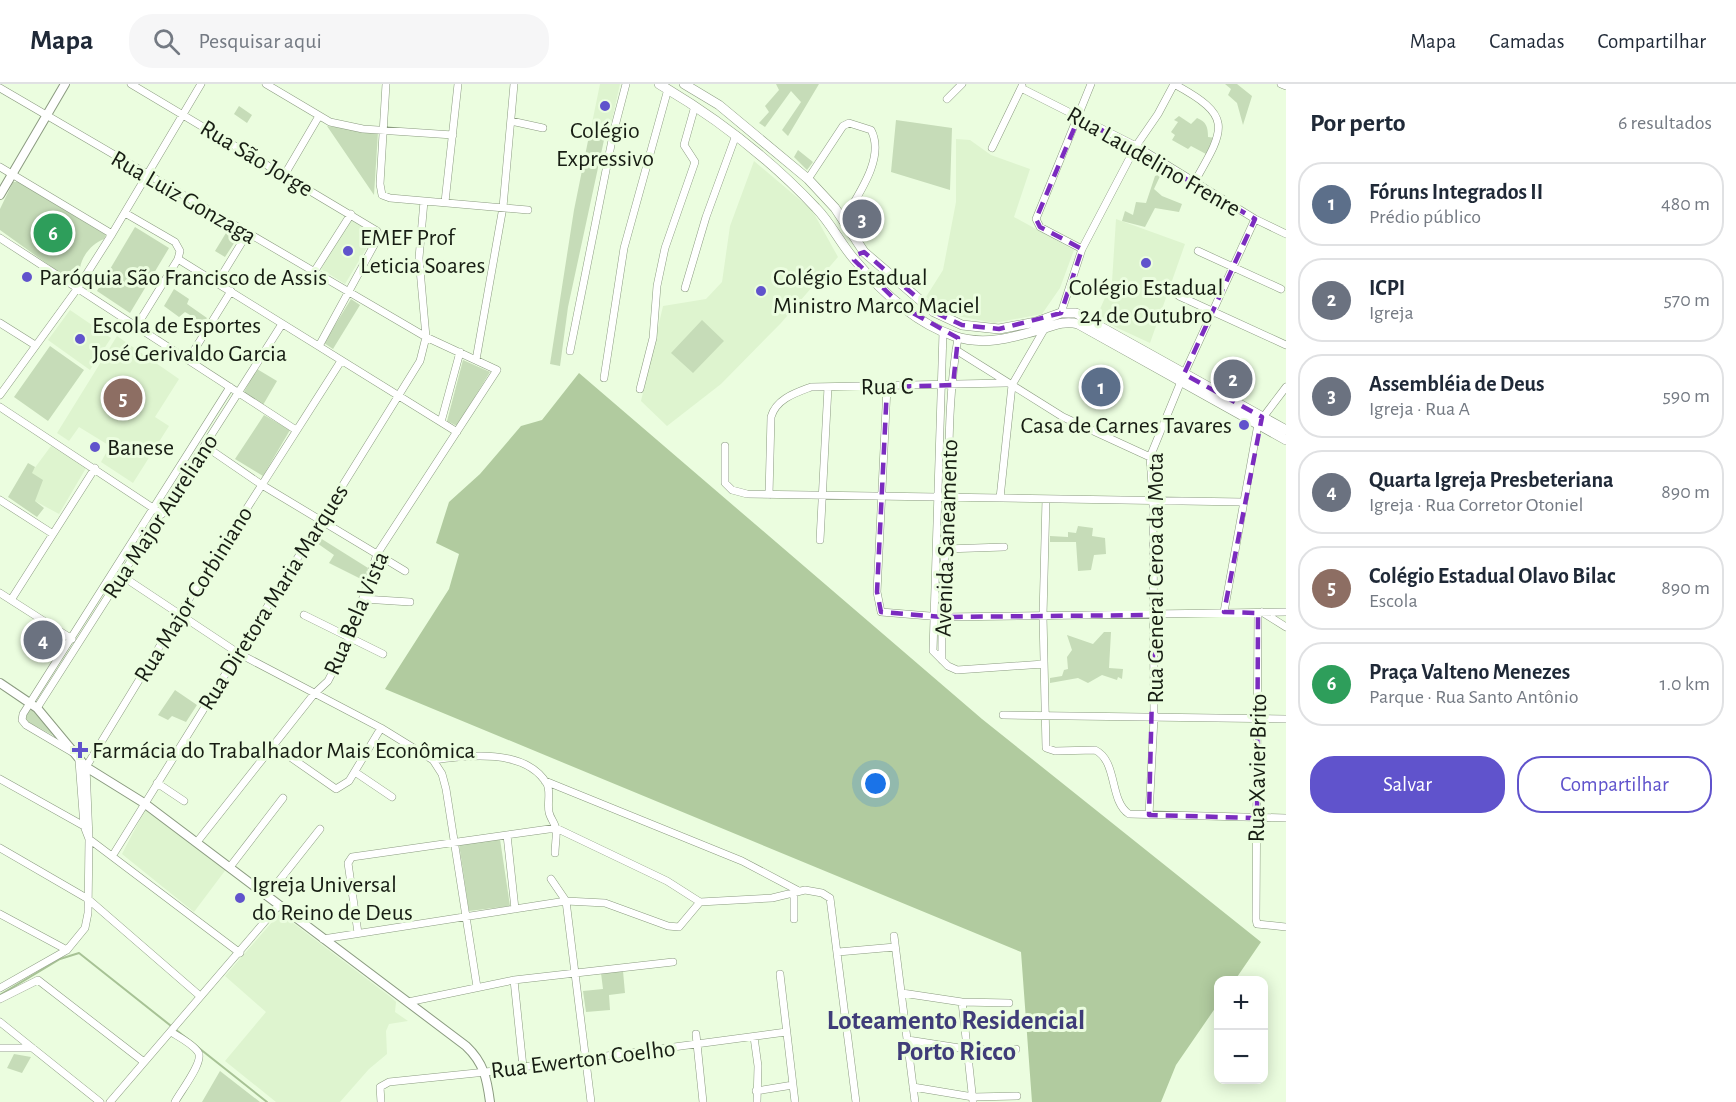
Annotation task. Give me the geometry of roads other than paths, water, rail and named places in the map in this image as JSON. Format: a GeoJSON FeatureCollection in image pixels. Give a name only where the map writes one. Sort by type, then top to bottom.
{"type":"FeatureCollection","features":[{"type":"Feature","properties":{"kind":"main road"},"geometry":{"type":"LineString","coordinates":[[659,84],[736,135],[808,199],[824,216],[854,260],[904,308],[943,332],[958,338],[996,340],[1061,323],[1078,324],[1260,420],[1286,430]]}},
{"type":"Feature","properties":{"kind":"main road"},"geometry":{"type":"LineString","coordinates":[[684,84],[719,105],[808,179],[843,220],[864,252],[934,312],[962,325],[999,329],[1036,322],[1061,313],[1074,313],[1182,378]]}},
{"type":"Feature","properties":{"kind":"main road"},"geometry":{"type":"LineString","coordinates":[[842,244],[850,244],[853,238]]}},
{"type":"Feature","properties":{"kind":"main road"},"geometry":{"type":"LineString","coordinates":[[854,260],[856,255],[864,252]]}},
{"type":"Feature","properties":{"kind":"main road"},"geometry":{"type":"LineString","coordinates":[[1260,420],[1286,440]]}},
{"type":"Feature","properties":{"kind":"street"},"geometry":{"type":"LineString","coordinates":[[0,195],[65,84]]}},
{"type":"Feature","properties":{"kind":"street","name":"Rua São Jorge"},"geometry":{"type":"LineString","coordinates":[[131,84],[375,229],[379,236],[350,293]]}},
{"type":"Feature","properties":{"kind":"street"},"geometry":{"type":"LineString","coordinates":[[0,395],[77,288],[112,234],[201,84]]}},
{"type":"Feature","properties":{"kind":"street"},"geometry":{"type":"LineString","coordinates":[[266,84],[330,122],[383,131],[453,135]]}},
{"type":"Feature","properties":{"kind":"street"},"geometry":{"type":"LineString","coordinates":[[386,84],[381,193],[390,198],[528,210]]}},
{"type":"Feature","properties":{"kind":"street"},"geometry":{"type":"LineString","coordinates":[[445,202],[458,84]]}},
{"type":"Feature","properties":{"kind":"street"},"geometry":{"type":"LineString","coordinates":[[476,360],[503,207],[514,84]]}},
{"type":"Feature","properties":{"kind":"street"},"geometry":{"type":"LineString","coordinates":[[570,351],[614,130],[626,84]]}},
{"type":"Feature","properties":{"kind":"street"},"geometry":{"type":"LineString","coordinates":[[947,99],[962,84]]}},
{"type":"Feature","properties":{"kind":"street"},"geometry":{"type":"LineString","coordinates":[[1082,249],[1040,227],[1036,219],[1091,84]]}},
{"type":"Feature","properties":{"kind":"street"},"geometry":{"type":"LineString","coordinates":[[1061,313],[1082,249],[1136,146],[1158,114],[1174,84],[1208,104],[1219,123],[1218,139],[1195,181]]}},
{"type":"Feature","properties":{"kind":"street"},"geometry":{"type":"LineString","coordinates":[[1281,84],[1286,86]]}},
{"type":"Feature","properties":{"kind":"street"},"geometry":{"type":"LineString","coordinates":[[992,148],[1022,86]]}},
{"type":"Feature","properties":{"kind":"street","name":"Rua Laudelino Frenre"},"geometry":{"type":"LineString","coordinates":[[1022,86],[1136,146],[1255,219],[1286,234]]}},
{"type":"Feature","properties":{"kind":"street","name":"Rua Luiz Gonzaga"},"geometry":{"type":"LineString","coordinates":[[0,88],[426,337],[497,370]]}},
{"type":"Feature","properties":{"kind":"street"},"geometry":{"type":"LineString","coordinates":[[604,378],[624,248],[668,89]]}},
{"type":"Feature","properties":{"kind":"street"},"geometry":{"type":"LineString","coordinates":[[640,389],[653,338],[657,286],[664,248],[695,162],[684,146],[695,106]]}},
{"type":"Feature","properties":{"kind":"street"},"geometry":{"type":"LineString","coordinates":[[285,174],[319,116]]}},
{"type":"Feature","properties":{"kind":"street"},"geometry":{"type":"LineString","coordinates":[[512,121],[543,128]]}},
{"type":"Feature","properties":{"kind":"street"},"geometry":{"type":"LineString","coordinates":[[808,179],[843,126],[851,123],[871,130],[874,143],[870,172],[843,220]]}},
{"type":"Feature","properties":{"kind":"street"},"geometry":{"type":"LineString","coordinates":[[685,288],[706,217],[736,135]]}},
{"type":"Feature","properties":{"kind":"street"},"geometry":{"type":"LineString","coordinates":[[0,167],[112,234]]}},
{"type":"Feature","properties":{"kind":"street"},"geometry":{"type":"LineString","coordinates":[[424,201],[419,258],[426,337]]}},
{"type":"Feature","properties":{"kind":"street"},"geometry":{"type":"LineString","coordinates":[[125,213],[177,244],[180,251],[178,259],[136,327]]}},
{"type":"Feature","properties":{"kind":"street"},"geometry":{"type":"LineString","coordinates":[[314,272],[351,214]]}},
{"type":"Feature","properties":{"kind":"street","name":"Rua General Ceroa da Mota"},"geometry":{"type":"LineString","coordinates":[[1149,815],[1154,718],[1153,500],[1150,457],[1182,378],[1255,219]]}},
{"type":"Feature","properties":{"kind":"street"},"geometry":{"type":"LineString","coordinates":[[217,283],[247,234]]}},
{"type":"Feature","properties":{"kind":"street"},"geometry":{"type":"LineString","coordinates":[[0,238],[296,430]]}},
{"type":"Feature","properties":{"kind":"street"},"geometry":{"type":"LineString","coordinates":[[1198,251],[1281,289]]}},
{"type":"Feature","properties":{"kind":"street"},"geometry":{"type":"LineString","coordinates":[[178,259],[397,397],[457,432]]}},
{"type":"Feature","properties":{"kind":"street"},"geometry":{"type":"LineString","coordinates":[[188,360],[231,291]]}},
{"type":"Feature","properties":{"kind":"street"},"geometry":{"type":"LineString","coordinates":[[319,346],[350,293]]}},
{"type":"Feature","properties":{"kind":"street"},"geometry":{"type":"LineString","coordinates":[[1179,296],[1286,345]]}},
{"type":"Feature","properties":{"kind":"street"},"geometry":{"type":"LineString","coordinates":[[0,322],[35,345]]}},
{"type":"Feature","properties":{"kind":"street","name":"Rua Major Aureliano"},"geometry":{"type":"LineString","coordinates":[[72,752],[22,720],[122,576],[282,324]]}},
{"type":"Feature","properties":{"kind":"street"},"geometry":{"type":"LineString","coordinates":[[1000,498],[1009,384],[1045,328]]}},
{"type":"Feature","properties":{"kind":"street","name":"Avenida Saneamento"},"geometry":{"type":"LineString","coordinates":[[942,660],[933,651],[932,617],[943,332]]}},
{"type":"Feature","properties":{"kind":"street","name":"Rua Diretora Maria Marques"},"geometry":{"type":"LineString","coordinates":[[113,855],[420,362],[426,337]]}},
{"type":"Feature","properties":{"kind":"street","name":"Avenida Saneamento"},"geometry":{"type":"LineString","coordinates":[[942,660],[950,437],[958,338]]}},
{"type":"Feature","properties":{"kind":"street"},"geometry":{"type":"LineString","coordinates":[[956,350],[1063,417],[1150,457]]}},
{"type":"Feature","properties":{"kind":"street"},"geometry":{"type":"LineString","coordinates":[[441,422],[460,352]]}},
{"type":"Feature","properties":{"kind":"street","name":"Rua Major Corbiniano"},"geometry":{"type":"LineString","coordinates":[[82,764],[341,361]]}},
{"type":"Feature","properties":{"kind":"street","name":"Rua Bela Vista"},"geometry":{"type":"LineString","coordinates":[[197,843],[314,694],[328,681],[350,638],[377,554],[497,370]]}},
{"type":"Feature","properties":{"kind":"street","name":"Rua C"},"geometry":{"type":"LineString","coordinates":[[769,495],[771,419],[775,408],[788,396],[811,387],[1009,384]]}},
{"type":"Feature","properties":{"kind":"street","name":"Rua Major Aureliano"},"geometry":{"type":"LineString","coordinates":[[34,705],[72,639],[230,387]]}},
{"type":"Feature","properties":{"kind":"street"},"geometry":{"type":"LineString","coordinates":[[820,540],[828,387]]}},
{"type":"Feature","properties":{"kind":"street"},"geometry":{"type":"LineString","coordinates":[[887,387],[877,596],[881,612],[942,618],[1286,612]]}},
{"type":"Feature","properties":{"kind":"street"},"geometry":{"type":"LineString","coordinates":[[1224,612],[1260,420],[1286,387]]}},
{"type":"Feature","properties":{"kind":"street"},"geometry":{"type":"LineString","coordinates":[[0,407],[162,513]]}},
{"type":"Feature","properties":{"kind":"street"},"geometry":{"type":"LineString","coordinates":[[940,437],[950,437]]}},
{"type":"Feature","properties":{"kind":"street"},"geometry":{"type":"LineString","coordinates":[[205,446],[262,485],[405,571]]}},
{"type":"Feature","properties":{"kind":"street"},"geometry":{"type":"LineString","coordinates":[[725,446],[725,483],[741,494],[1243,502]]}},
{"type":"Feature","properties":{"kind":"street"},"geometry":{"type":"LineString","coordinates":[[11,600],[95,468]]}},
{"type":"Feature","properties":{"kind":"street"},"geometry":{"type":"LineString","coordinates":[[1046,499],[1043,616],[1043,716],[1046,748],[1055,751],[1098,751],[1109,769],[1125,812],[1149,815],[1286,818]]}},
{"type":"Feature","properties":{"kind":"street"},"geometry":{"type":"LineString","coordinates":[[0,500],[52,534]]}},
{"type":"Feature","properties":{"kind":"street"},"geometry":{"type":"LineString","coordinates":[[945,549],[1004,547]]}},
{"type":"Feature","properties":{"kind":"street"},"geometry":{"type":"LineString","coordinates":[[122,576],[238,653],[381,728],[433,760],[444,781],[477,987]]}},
{"type":"Feature","properties":{"kind":"street"},"geometry":{"type":"LineString","coordinates":[[0,593],[72,639]]}},
{"type":"Feature","properties":{"kind":"street"},"geometry":{"type":"LineString","coordinates":[[363,599],[410,602]]}},
{"type":"Feature","properties":{"kind":"street"},"geometry":{"type":"LineString","coordinates":[[1260,612],[1286,627]]}},
{"type":"Feature","properties":{"kind":"street","name":"Rua Xavier Brito"},"geometry":{"type":"LineString","coordinates":[[1260,612],[1257,924],[1286,927]]}},
{"type":"Feature","properties":{"kind":"street"},"geometry":{"type":"LineString","coordinates":[[304,615],[383,654]]}},
{"type":"Feature","properties":{"kind":"street"},"geometry":{"type":"LineString","coordinates":[[942,660],[950,668],[959,670],[1044,664]]}},
{"type":"Feature","properties":{"kind":"street"},"geometry":{"type":"LineString","coordinates":[[0,683],[34,705],[82,764],[144,803],[472,1052],[486,1072],[490,1102]]}},
{"type":"Feature","properties":{"kind":"street"},"geometry":{"type":"LineString","coordinates":[[1003,715],[1286,719]]}},
{"type":"Feature","properties":{"kind":"street"},"geometry":{"type":"LineString","coordinates":[[273,745],[336,789],[347,784],[381,728]]}},
{"type":"Feature","properties":{"kind":"street"},"geometry":{"type":"LineString","coordinates":[[433,760],[465,756],[504,759],[527,766],[549,788],[549,814],[556,828],[555,853]]}},
{"type":"Feature","properties":{"kind":"street"},"geometry":{"type":"LineString","coordinates":[[82,764],[84,826],[90,839],[240,953]]}},
{"type":"Feature","properties":{"kind":"street"},"geometry":{"type":"LineString","coordinates":[[0,988],[67,950],[85,928],[90,839],[82,764]]}},
{"type":"Feature","properties":{"kind":"street"},"geometry":{"type":"LineString","coordinates":[[355,772],[392,797]]}},
{"type":"Feature","properties":{"kind":"street"},"geometry":{"type":"LineString","coordinates":[[0,778],[84,826]]}},
{"type":"Feature","properties":{"kind":"street"},"geometry":{"type":"LineString","coordinates":[[544,781],[742,861],[796,891]]}},
{"type":"Feature","properties":{"kind":"street"},"geometry":{"type":"LineString","coordinates":[[157,783],[184,801]]}},
{"type":"Feature","properties":{"kind":"street"},"geometry":{"type":"LineString","coordinates":[[230,867],[283,798]]}},
{"type":"Feature","properties":{"kind":"street"},"geometry":{"type":"LineString","coordinates":[[358,933],[348,863],[357,855],[556,828],[675,885],[700,902],[772,898],[796,891],[822,893],[831,900],[856,1102]]}},
{"type":"Feature","properties":{"kind":"street"},"geometry":{"type":"LineString","coordinates":[[267,896],[320,829]]}},
{"type":"Feature","properties":{"kind":"street"},"geometry":{"type":"LineString","coordinates":[[507,835],[515,909]]}},
{"type":"Feature","properties":{"kind":"street"},"geometry":{"type":"LineString","coordinates":[[0,848],[88,899],[200,996]]}},
{"type":"Feature","properties":{"kind":"street"},"geometry":{"type":"LineString","coordinates":[[551,879],[566,901],[591,1102]]}},
{"type":"Feature","properties":{"kind":"street"},"geometry":{"type":"LineString","coordinates":[[794,919],[796,891]]}},
{"type":"Feature","properties":{"kind":"street"},"geometry":{"type":"LineString","coordinates":[[323,939],[566,901],[605,903],[668,926],[679,927],[700,902]]}},
{"type":"Feature","properties":{"kind":"street"},"geometry":{"type":"LineString","coordinates":[[110,1102],[279,905]]}},
{"type":"Feature","properties":{"kind":"street"},"geometry":{"type":"LineString","coordinates":[[1,917],[67,950]]}},
{"type":"Feature","properties":{"kind":"street"},"geometry":{"type":"LineString","coordinates":[[894,936],[915,1102]]}},
{"type":"Feature","properties":{"kind":"street"},"geometry":{"type":"LineString","coordinates":[[838,951],[895,947]]}},
{"type":"Feature","properties":{"kind":"street"},"geometry":{"type":"LineString","coordinates":[[408,1002],[514,980],[672,962]]}},
{"type":"Feature","properties":{"kind":"street"},"geometry":{"type":"LineString","coordinates":[[780,974],[795,1102]]}},
{"type":"Feature","properties":{"kind":"street"},"geometry":{"type":"LineString","coordinates":[[0,999],[38,980],[144,1062]]}},
{"type":"Feature","properties":{"kind":"street"},"geometry":{"type":"LineString","coordinates":[[514,980],[523,1067]]}},
{"type":"Feature","properties":{"kind":"street"},"geometry":{"type":"LineString","coordinates":[[902,993],[962,1002],[1009,1004]]}},
{"type":"Feature","properties":{"kind":"street"},"geometry":{"type":"LineString","coordinates":[[962,1002],[973,1100]]}},
{"type":"Feature","properties":{"kind":"street"},"geometry":{"type":"LineString","coordinates":[[0,1023],[100,1102]]}},
{"type":"Feature","properties":{"kind":"street"},"geometry":{"type":"LineString","coordinates":[[171,1032],[199,1052],[200,1058],[197,1068],[175,1102]]}},
{"type":"Feature","properties":{"kind":"street","name":"Rua Ewerton Coelho"},"geometry":{"type":"LineString","coordinates":[[381,1102],[380,1087],[394,1081],[486,1072],[786,1032]]}},
{"type":"Feature","properties":{"kind":"street"},"geometry":{"type":"LineString","coordinates":[[696,1034],[703,1102]]}},
{"type":"Feature","properties":{"kind":"street"},"geometry":{"type":"LineString","coordinates":[[754,1037],[758,1066],[757,1102]]}},
{"type":"Feature","properties":{"kind":"street"},"geometry":{"type":"LineString","coordinates":[[908,1040],[966,1049],[1016,1049]]}},
{"type":"Feature","properties":{"kind":"street"},"geometry":{"type":"LineString","coordinates":[[0,1048],[32,1048]]}},
{"type":"Feature","properties":{"kind":"street"},"geometry":{"type":"LineString","coordinates":[[756,1091],[793,1085]]}},
{"type":"Feature","properties":{"kind":"street"},"geometry":{"type":"LineString","coordinates":[[913,1087],[973,1100],[1017,1096]]}},
{"type":"Feature","properties":{"kind":"waterway"},"geometry":{"type":"LineString","coordinates":[[0,995],[60,959],[79,953],[267,1102]]}},
{"type":"Feature","properties":{"kind":"place","name":"Colégio Expressivo"},"geometry":{"type":"Point","coordinates":[605,106]}},
{"type":"Feature","properties":{"kind":"place","name":"Assembléia de Deus"},"geometry":{"type":"Point","coordinates":[862,219]}},
{"type":"Feature","properties":{"kind":"place","name":"Praça Valteno Menezes"},"geometry":{"type":"Point","coordinates":[53,233]}},
{"type":"Feature","properties":{"kind":"place","name":"EMEF Prof Leticia Soares"},"geometry":{"type":"Point","coordinates":[348,251]}},
{"type":"Feature","properties":{"kind":"place","name":"Colégio Estadual 24 de Outubro"},"geometry":{"type":"Point","coordinates":[1146,263]}},
{"type":"Feature","properties":{"kind":"place","name":"Paróquia São Francisco de Assis"},"geometry":{"type":"Point","coordinates":[27,277]}},
{"type":"Feature","properties":{"kind":"place","name":"Colégio Estadual Ministro Marco Maciel"},"geometry":{"type":"Point","coordinates":[761,291]}},
{"type":"Feature","properties":{"kind":"place","name":"Escola de Esportes José Gerivaldo Garcia"},"geometry":{"type":"Point","coordinates":[80,339]}},
{"type":"Feature","properties":{"kind":"place","name":"ICPI"},"geometry":{"type":"Point","coordinates":[1233,379]}},
{"type":"Feature","properties":{"kind":"place","name":"Fóruns Integrados II"},"geometry":{"type":"Point","coordinates":[1101,387]}},
{"type":"Feature","properties":{"kind":"place","name":"Colégio Estadual Olavo Bilac"},"geometry":{"type":"Point","coordinates":[123,398]}},
{"type":"Feature","properties":{"kind":"place","name":"Casa de Carnes Tavares"},"geometry":{"type":"Point","coordinates":[1244,425]}},
{"type":"Feature","properties":{"kind":"place","name":"Banese"},"geometry":{"type":"Point","coordinates":[95,447]}},
{"type":"Feature","properties":{"kind":"place","name":"Quarta Igreja Presbeteriana"},"geometry":{"type":"Point","coordinates":[43,640]}},
{"type":"Feature","properties":{"kind":"place","name":"Farmácia do Trabalhador Mais Econômica"},"geometry":{"type":"Point","coordinates":[80,750]}},
{"type":"Feature","properties":{"kind":"place","name":"Igreja Universal do Reino de Deus"},"geometry":{"type":"Point","coordinates":[240,898]}},
{"type":"Feature","properties":{"kind":"district","name":"Loteamento Residencial Porto Ricco"},"geometry":{"type":"Point","coordinates":[956,1036]}}]}
